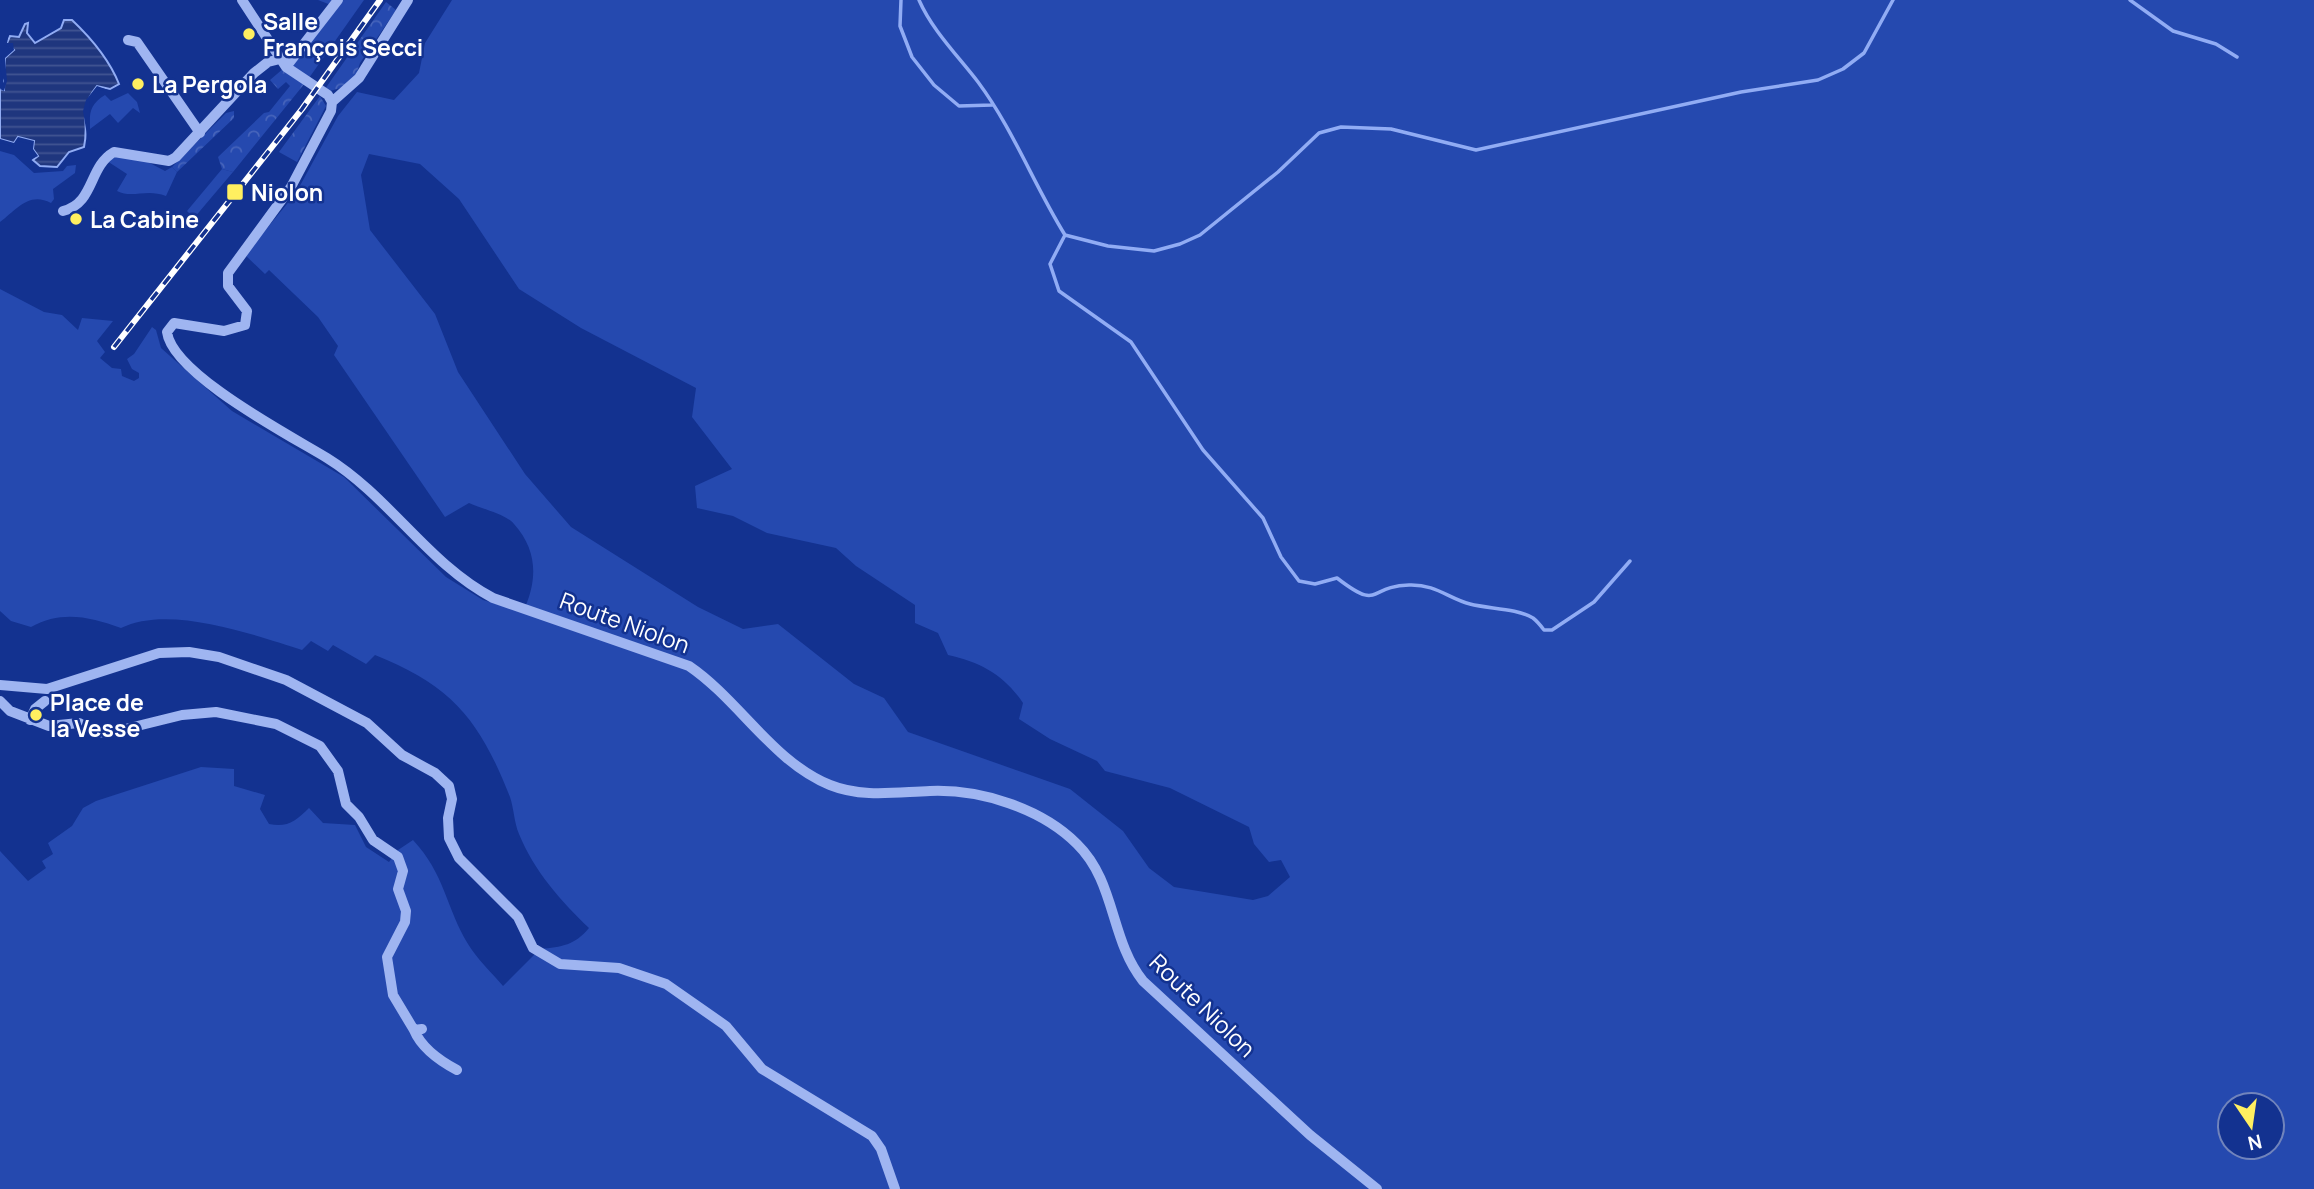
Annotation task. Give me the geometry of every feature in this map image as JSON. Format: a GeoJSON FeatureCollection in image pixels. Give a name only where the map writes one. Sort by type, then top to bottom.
{"type":"FeatureCollection","features":[{"type":"Feature","properties":{"kind":"street"},"geometry":{"type":"LineString","coordinates":[[242,0],[283,63],[328,95],[332,102],[359,78],[408,0]]}},
{"type":"Feature","properties":{"kind":"street"},"geometry":{"type":"LineString","coordinates":[[283,63],[338,0]]}},
{"type":"Feature","properties":{"kind":"street"},"geometry":{"type":"LineString","coordinates":[[128,40],[137,42],[200,133]]}},
{"type":"Feature","properties":{"kind":"street"},"geometry":{"type":"LineString","coordinates":[[63,211],[83,200],[96,174],[111,154],[125,152],[169,161],[200,133],[254,73],[268,62],[283,63]]}},
{"type":"Feature","properties":{"kind":"street","name":"Route Niolon"},"geometry":{"type":"LineString","coordinates":[[332,102],[331,111],[291,187],[228,273],[228,286],[247,312],[245,325],[224,331],[174,323],[166,332],[174,350],[242,408],[352,475],[445,566],[472,587],[494,598],[689,666],[710,682],[790,760],[822,781],[869,793],[953,791],[984,796],[1032,815],[1060,830],[1083,850],[1103,880],[1128,956],[1143,981],[1310,1135],[1377,1189]]}},
{"type":"Feature","properties":{"kind":"street"},"geometry":{"type":"LineString","coordinates":[[0,685],[47,689],[159,653],[189,652],[219,657],[286,680],[367,723],[402,755],[435,773],[449,786],[452,799],[449,838],[459,858],[518,917],[533,948],[560,964],[619,968],[666,984],[726,1026],[767,1073],[872,1136],[881,1149],[895,1189]]}},
{"type":"Feature","properties":{"kind":"street"},"geometry":{"type":"LineString","coordinates":[[0,701],[10,711],[30,720],[50,726],[79,723],[97,732],[109,733],[182,715],[216,712],[276,724],[314,740],[338,771],[346,804],[359,817],[373,841],[398,857],[403,871],[398,889],[406,911],[405,922],[387,957],[393,995],[418,1030],[418,1038],[441,1062],[457,1070]]}},
{"type":"Feature","properties":{"kind":"street"},"geometry":{"type":"LineString","coordinates":[[30,720],[35,709],[45,701]]}},
{"type":"Feature","properties":{"kind":"street"},"geometry":{"type":"LineString","coordinates":[[751,1070],[767,1073]]}},
{"type":"Feature","properties":{"kind":"green space"},"geometry":{"type":"Polygon","coordinates":[[[318,0],[364,0],[309,78],[292,66],[336,7],[318,0]]]}},
{"type":"Feature","properties":{"kind":"green space"},"geometry":{"type":"Polygon","coordinates":[[[452,0],[2314,0],[2314,1189],[0,1189],[0,851],[28,881],[46,868],[42,861],[53,854],[48,843],[72,826],[83,808],[96,801],[201,767],[234,769],[234,786],[265,795],[260,809],[269,824],[291,822],[309,808],[323,823],[355,825],[366,847],[389,862],[398,850],[413,840],[439,878],[468,944],[503,986],[540,949],[568,944],[589,928],[540,873],[525,848],[499,770],[475,727],[444,694],[402,667],[375,655],[366,664],[333,645],[328,651],[311,641],[302,650],[236,630],[187,620],[141,621],[121,628],[87,618],[65,617],[54,618],[31,627],[11,621],[0,611],[0,289],[44,312],[62,315],[78,330],[82,318],[113,321],[97,341],[105,352],[100,358],[112,368],[121,369],[122,376],[134,381],[139,378],[139,373],[132,369],[127,359],[134,354],[152,327],[156,330],[161,348],[232,411],[344,477],[446,577],[483,600],[523,612],[533,578],[532,556],[514,524],[500,515],[469,503],[445,517],[334,355],[338,346],[318,317],[269,270],[265,274],[245,255],[296,193],[338,116],[357,92],[394,100],[419,73],[425,43],[452,0]],[[369,154],[361,175],[370,230],[435,314],[458,372],[525,474],[571,527],[698,607],[743,629],[778,624],[854,684],[884,698],[908,732],[1070,789],[1123,831],[1149,868],[1174,887],[1253,900],[1268,896],[1290,877],[1281,860],[1269,862],[1254,844],[1249,827],[1170,788],[1105,771],[1097,761],[1050,739],[1019,719],[1023,703],[1008,685],[981,666],[948,655],[938,633],[915,623],[915,605],[856,566],[836,548],[767,533],[733,516],[697,508],[695,486],[732,469],[692,417],[696,388],[581,328],[519,289],[459,199],[420,164],[369,154]]]}},
{"type":"Feature","properties":{"kind":"green space"},"geometry":{"type":"Polygon","coordinates":[[[386,2],[396,10],[360,63],[356,75],[344,87],[330,91],[325,89],[386,2]]]}},
{"type":"Feature","properties":{"kind":"green space"},"geometry":{"type":"Polygon","coordinates":[[[284,68],[305,83],[233,172],[222,169],[218,157],[264,113],[269,112],[290,86],[286,82],[278,89],[270,80],[284,68]]]}},
{"type":"Feature","properties":{"kind":"green space"},"geometry":{"type":"Polygon","coordinates":[[[128,93],[137,102],[140,113],[133,108],[118,123],[110,114],[90,129],[90,114],[96,102],[105,95],[111,101],[128,93]]]}},
{"type":"Feature","properties":{"kind":"green space"},"geometry":{"type":"Polygon","coordinates":[[[320,96],[326,106],[297,162],[279,152],[320,96]]]}},
{"type":"Feature","properties":{"kind":"green space"},"geometry":{"type":"Polygon","coordinates":[[[234,111],[234,118],[177,172],[172,167],[226,113],[234,111]]]}},
{"type":"Feature","properties":{"kind":"green space"},"geometry":{"type":"Polygon","coordinates":[[[0,151],[14,155],[34,173],[63,171],[67,166],[76,165],[75,173],[53,189],[54,199],[51,203],[36,199],[29,201],[0,222],[0,151]]]}},
{"type":"Feature","properties":{"kind":"green space"},"geometry":{"type":"Polygon","coordinates":[[[120,155],[146,161],[165,171],[172,167],[177,172],[166,196],[117,191],[127,174],[107,161],[120,155]]]}},
{"type":"Feature","properties":{"kind":"green space"},"geometry":{"type":"Polygon","coordinates":[[[222,169],[233,172],[194,218],[187,211],[222,169]]]}},
{"type":"Feature","properties":{"kind":"shaded area"},"geometry":{"type":"Polygon","coordinates":[[[64,20],[72,20],[93,42],[119,84],[110,89],[97,86],[87,102],[84,147],[69,152],[57,167],[40,166],[33,160],[38,156],[33,149],[34,141],[18,137],[14,143],[0,139],[0,89],[4,90],[5,58],[14,50],[7,43],[10,36],[19,37],[25,24],[28,23],[27,33],[35,43],[61,28],[64,20]]]}},
{"type":"Feature","properties":{"kind":"pier"},"geometry":{"type":"Polygon","coordinates":[[[9,33],[7,43],[13,43],[14,50],[5,58],[7,81],[4,91],[0,89],[4,81],[0,70],[2,56],[10,48],[3,44],[9,33]]]}},
{"type":"Feature","properties":{"kind":"pier"},"geometry":{"type":"Polygon","coordinates":[[[97,86],[111,91],[98,90],[89,102],[90,133],[87,135],[83,111],[86,100],[97,86]]]}},
{"type":"Feature","properties":{"kind":"pier"},"geometry":{"type":"Polygon","coordinates":[[[18,137],[34,141],[33,149],[38,156],[30,160],[34,155],[30,144],[19,141],[13,146],[0,143],[0,139],[14,143],[18,137]]]}},
{"type":"Feature","properties":{"kind":"waterway"},"geometry":{"type":"LineString","coordinates":[[901,0],[900,26],[912,57],[934,85],[959,106],[992,105]]}},
{"type":"Feature","properties":{"kind":"waterway"},"geometry":{"type":"LineString","coordinates":[[919,0],[938,32],[991,100],[1065,235],[1050,264],[1059,291],[1131,342],[1203,450],[1263,518],[1281,557],[1299,581],[1315,584],[1337,578],[1361,594],[1368,595],[1396,586],[1419,585],[1435,589],[1462,602],[1526,615],[1544,630],[1552,630],[1594,602],[1630,561]]}},
{"type":"Feature","properties":{"kind":"waterway"},"geometry":{"type":"LineString","coordinates":[[1065,235],[1108,246],[1154,251],[1180,244],[1200,235],[1278,172],[1319,133],[1341,127],[1391,129],[1476,150],[1741,92],[1818,80],[1843,69],[1864,53],[1893,0]]}},
{"type":"Feature","properties":{"kind":"waterway"},"geometry":{"type":"LineString","coordinates":[[2130,0],[2173,31],[2216,44],[2237,57]]}},
{"type":"Feature","properties":{"kind":"railway"},"geometry":{"type":"LineString","coordinates":[[114,347],[302,109],[380,0]]}},
{"type":"Feature","properties":{"kind":"place","name":"Salle François Secci"},"geometry":{"type":"Point","coordinates":[249,34]}},
{"type":"Feature","properties":{"kind":"place","name":"La Pergola"},"geometry":{"type":"Point","coordinates":[138,84]}},
{"type":"Feature","properties":{"kind":"place","name":"Niolon"},"geometry":{"type":"Point","coordinates":[235,192]}},
{"type":"Feature","properties":{"kind":"place","name":"La Cabine"},"geometry":{"type":"Point","coordinates":[76,219]}},
{"type":"Feature","properties":{"kind":"place","name":"Place de la Vesse"},"geometry":{"type":"Point","coordinates":[36,715]}}]}
